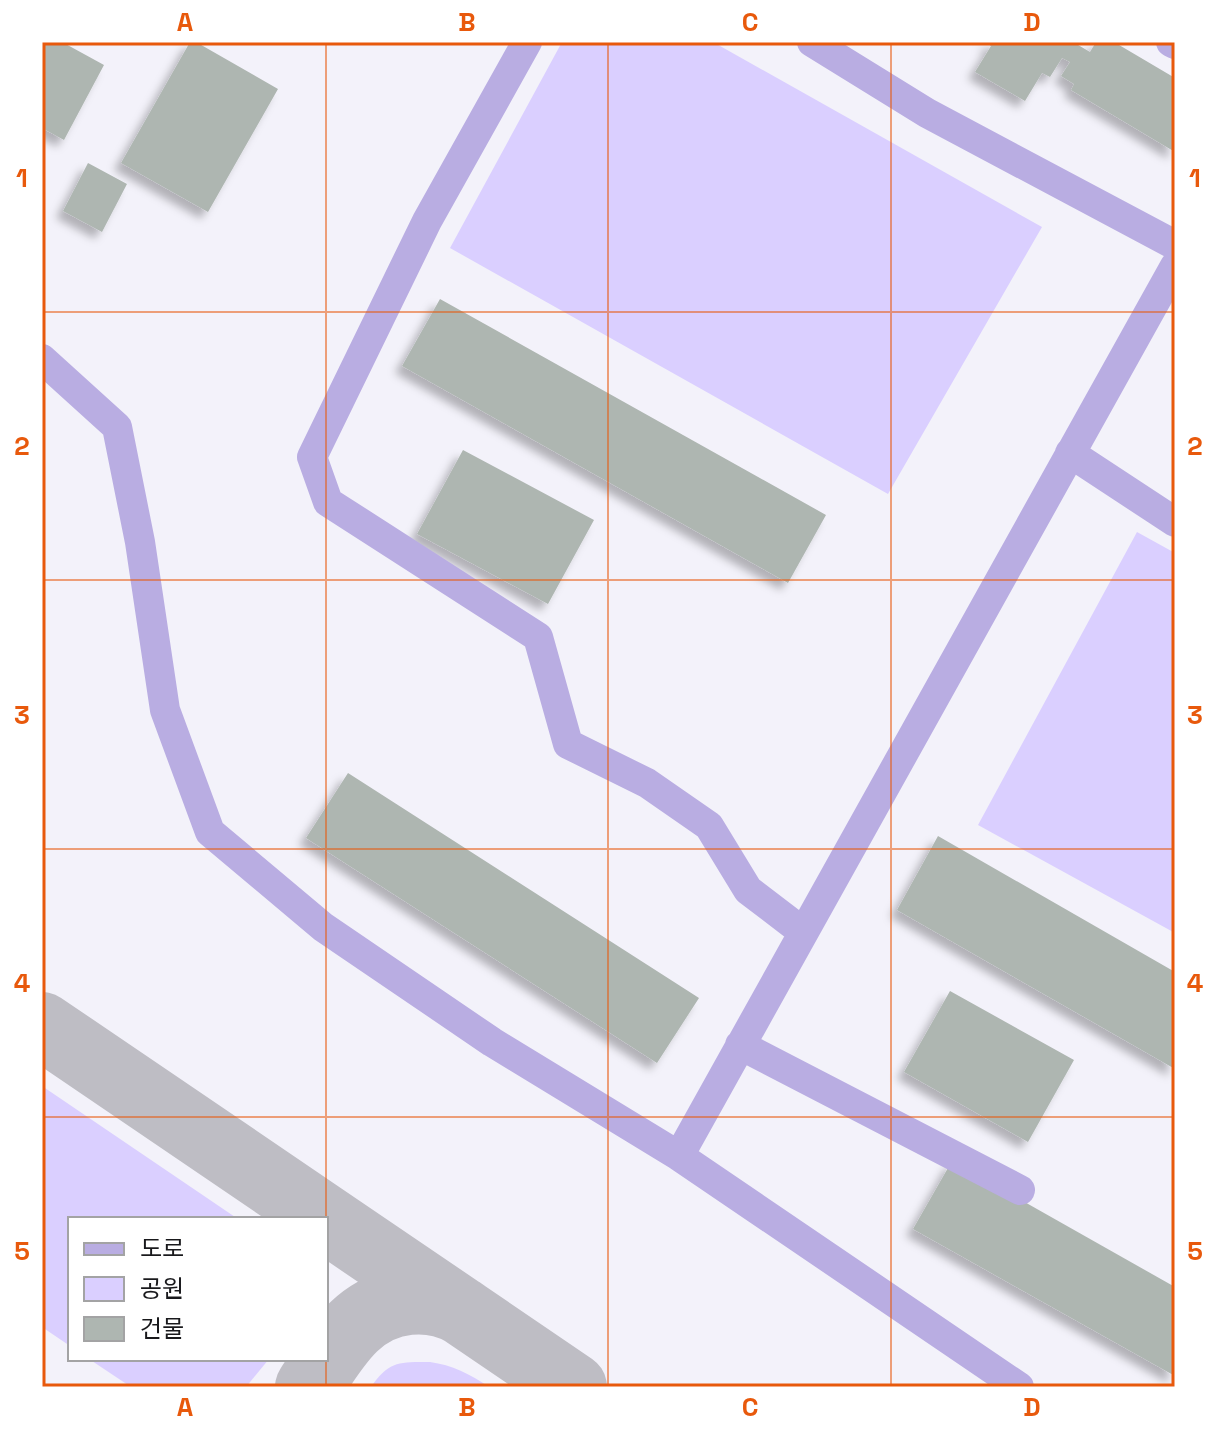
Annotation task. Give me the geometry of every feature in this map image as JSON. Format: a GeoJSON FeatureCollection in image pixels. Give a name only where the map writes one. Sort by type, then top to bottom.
{"type":"FeatureCollection","features":[{"type":"Feature","properties":{"kind":"lane"},"geometry":{"type":"LineString","coordinates":[[527,42],[427,221],[312,457],[328,502],[538,637],[568,744],[647,783],[709,826],[748,890],[803,932]]}},
{"type":"Feature","properties":{"kind":"lane"},"geometry":{"type":"LineString","coordinates":[[812,42],[927,113],[1175,245]]}},
{"type":"Feature","properties":{"kind":"lane"},"geometry":{"type":"LineString","coordinates":[[679,1156],[1175,266]]}},
{"type":"Feature","properties":{"kind":"lane"},"geometry":{"type":"LineString","coordinates":[[42,359],[117,427],[140,542],[165,710],[210,832],[323,927],[492,1042],[679,1156],[1019,1387]]}},
{"type":"Feature","properties":{"kind":"lane"},"geometry":{"type":"LineString","coordinates":[[1070,453],[1175,522]]}},
{"type":"Feature","properties":{"kind":"lane"},"geometry":{"type":"LineString","coordinates":[[740,1045],[1020,1190]]}},
{"type":"Feature","properties":{"kind":"green space"},"geometry":{"type":"Polygon","coordinates":[[[562,42],[713,42],[1042,227],[888,494],[450,248],[562,42]]]}},
{"type":"Feature","properties":{"kind":"green space"},"geometry":{"type":"Polygon","coordinates":[[[1137,532],[1175,553],[1175,933],[978,825],[1137,532]]]}},
{"type":"Feature","properties":{"kind":"green space"},"geometry":{"type":"Polygon","coordinates":[[[42,1086],[235,1217],[68,1217],[68,1345],[42,1327],[42,1086]]]}},
{"type":"Feature","properties":{"kind":"green space"},"geometry":{"type":"Polygon","coordinates":[[[92,1361],[267,1361],[246,1387],[131,1387],[92,1361]]]}},
{"type":"Feature","properties":{"kind":"green space"},"geometry":{"type":"Polygon","coordinates":[[[430,1362],[461,1371],[489,1387],[371,1387],[383,1372],[396,1365],[430,1362]]]}},
{"type":"Feature","properties":{"kind":"building"},"geometry":{"type":"Polygon","coordinates":[[[42,42],[62,42],[104,65],[64,140],[42,128],[42,42]]]}},
{"type":"Feature","properties":{"kind":"building"},"geometry":{"type":"Polygon","coordinates":[[[190,42],[196,42],[278,89],[208,212],[121,163],[190,42]]]}},
{"type":"Feature","properties":{"kind":"building"},"geometry":{"type":"Polygon","coordinates":[[[985,42],[1073,42],[1090,52],[1096,42],[1114,42],[1175,78],[1175,152],[1071,90],[1074,84],[1061,76],[1070,62],[1062,58],[1050,77],[1042,73],[1025,101],[975,72],[991,46],[985,42]]]}},
{"type":"Feature","properties":{"kind":"building"},"geometry":{"type":"Polygon","coordinates":[[[88,163],[127,184],[102,232],[63,211],[88,163]]]}},
{"type":"Feature","properties":{"kind":"building"},"geometry":{"type":"Polygon","coordinates":[[[440,299],[826,515],[788,583],[402,366],[440,299]]]}},
{"type":"Feature","properties":{"kind":"building"},"geometry":{"type":"Polygon","coordinates":[[[463,450],[594,520],[548,604],[417,534],[463,450]]]}},
{"type":"Feature","properties":{"kind":"building"},"geometry":{"type":"Polygon","coordinates":[[[348,773],[699,998],[657,1063],[306,838],[348,773]]]}},
{"type":"Feature","properties":{"kind":"building"},"geometry":{"type":"Polygon","coordinates":[[[938,836],[1175,972],[1175,1069],[897,910],[938,836]]]}},
{"type":"Feature","properties":{"kind":"building"},"geometry":{"type":"Polygon","coordinates":[[[950,991],[1074,1060],[1028,1142],[904,1072],[950,991]]]}},
{"type":"Feature","properties":{"kind":"building"},"geometry":{"type":"Polygon","coordinates":[[[952,1161],[1175,1287],[1175,1376],[913,1229],[952,1161]]]}},
{"type":"Feature","properties":{"kind":"taxiway"},"geometry":{"type":"LineString","coordinates":[[42,1026],[323,1217]]}},
{"type":"Feature","properties":{"kind":"taxiway"},"geometry":{"type":"LineString","coordinates":[[328,1220],[573,1387]]}},
{"type":"Feature","properties":{"kind":"taxiway"},"geometry":{"type":"LineString","coordinates":[[328,1358],[361,1320],[391,1305],[409,1301],[437,1302],[463,1312]]}},
{"type":"Feature","properties":{"kind":"taxiway"},"geometry":{"type":"LineString","coordinates":[[309,1387],[326,1361]]}}]}
